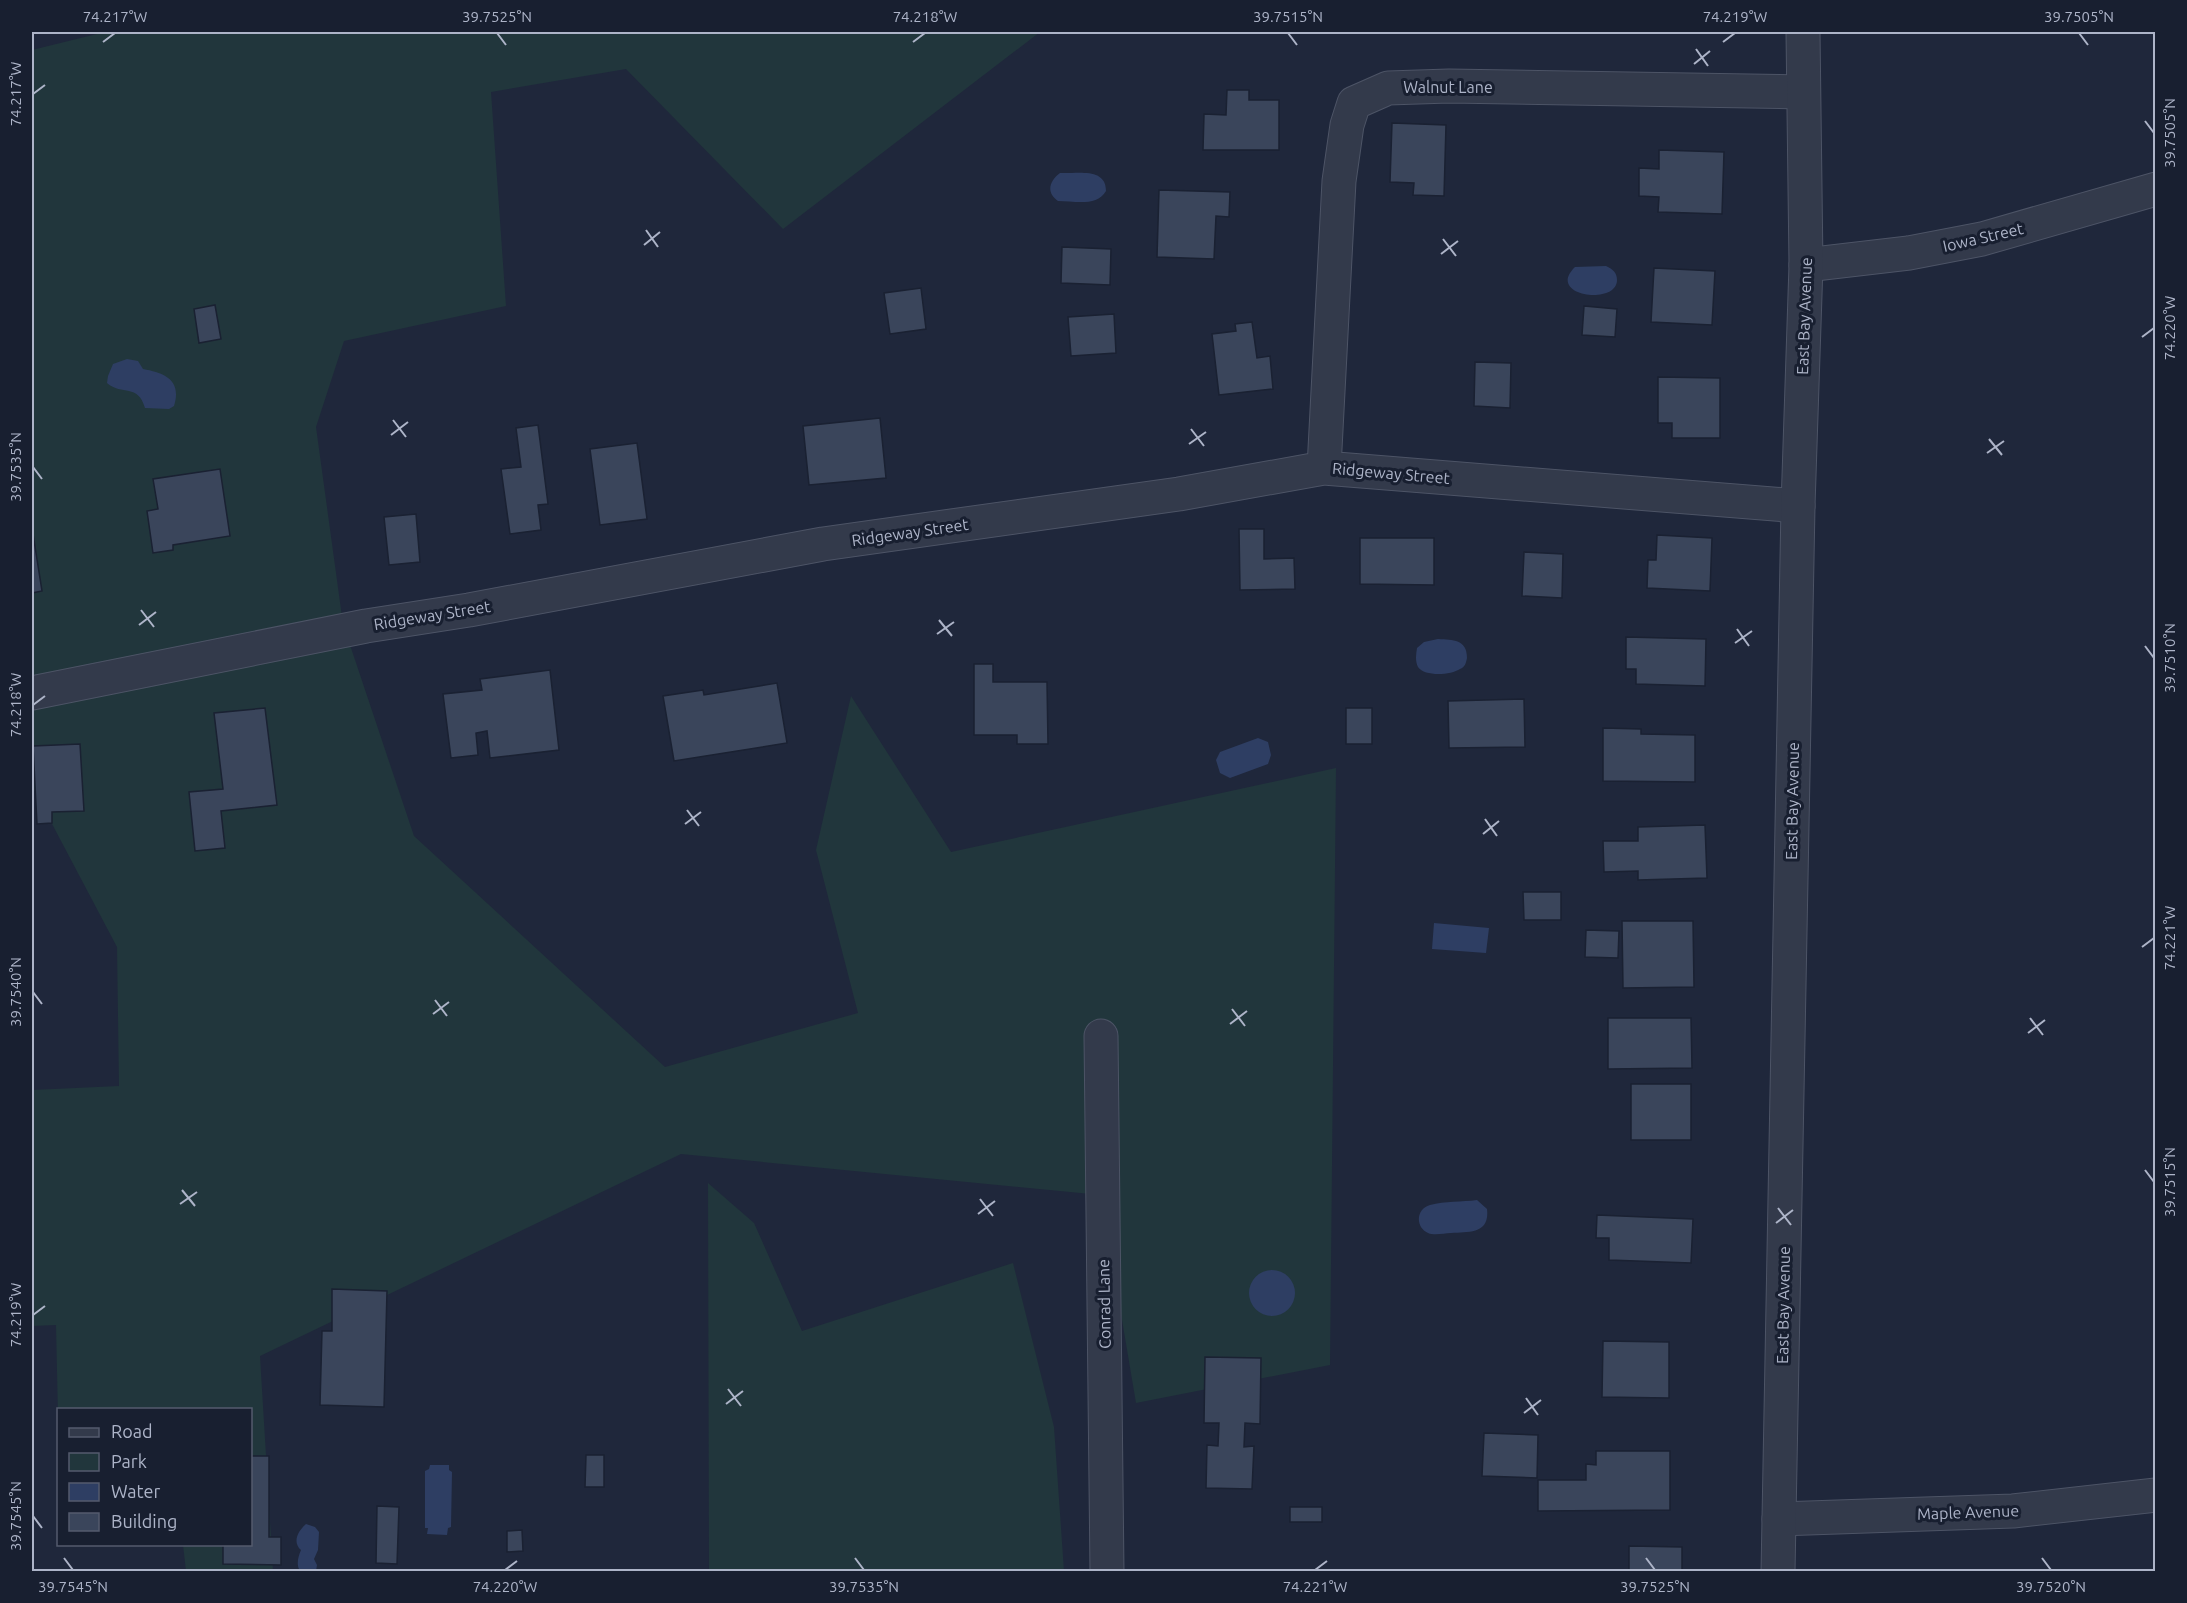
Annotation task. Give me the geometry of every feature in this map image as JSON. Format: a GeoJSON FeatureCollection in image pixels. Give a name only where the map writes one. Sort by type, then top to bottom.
{"type":"FeatureCollection","features":[{"type":"Feature","properties":{"kind":"street","name":"East Bay Avenue"},"geometry":{"type":"LineString","coordinates":[[1778,1572],[1798,506],[1806,266],[1803,32]]}},
{"type":"Feature","properties":{"kind":"street","name":"Walnut Lane"},"geometry":{"type":"LineString","coordinates":[[1324,468],[1339,180],[1347,125],[1354,103],[1388,88],[1449,86],[1803,92]]}},
{"type":"Feature","properties":{"kind":"street","name":"Iowa Street"},"geometry":{"type":"LineString","coordinates":[[1806,266],[1909,253],[1982,238],[2156,189]]}},
{"type":"Feature","properties":{"kind":"street","name":"Ridgeway Street"},"geometry":{"type":"LineString","coordinates":[[32,693],[366,626],[469,610],[824,544],[1179,494],[1324,468],[1798,506]]}},
{"type":"Feature","properties":{"kind":"street","name":"Conrad Lane"},"geometry":{"type":"LineString","coordinates":[[1101,1036],[1107,1572]]}},
{"type":"Feature","properties":{"kind":"street","name":"Maple Avenue"},"geometry":{"type":"LineString","coordinates":[[1779,1519],[2013,1511],[2156,1495]]}},
{"type":"Feature","properties":{"kind":"green space"},"geometry":{"type":"Polygon","coordinates":[[[105,32],[1040,32],[783,229],[626,69],[491,92],[506,306],[344,341],[316,427],[343,624],[414,836],[665,1067],[858,1013],[816,850],[851,696],[951,852],[1336,768],[1330,1365],[1136,1403],[1101,1195],[681,1154],[260,1356],[273,1571],[186,1571],[183,1546],[252,1546],[252,1408],[58,1408],[56,1325],[32,1326],[32,1090],[119,1086],[117,947],[32,786],[32,50],[105,32]]]}},
{"type":"Feature","properties":{"kind":"green space"},"geometry":{"type":"Polygon","coordinates":[[[708,1183],[754,1223],[802,1331],[1013,1263],[1054,1427],[1064,1571],[709,1571],[708,1183]]]}},
{"type":"Feature","properties":{"kind":"water"},"geometry":{"type":"Polygon","coordinates":[[[1060,173],[1096,175],[1105,183],[1106,191],[1102,196],[1091,201],[1058,201],[1050,191],[1050,187],[1060,173]]]}},
{"type":"Feature","properties":{"kind":"water"},"geometry":{"type":"Polygon","coordinates":[[[1606,266],[1611,268],[1617,280],[1614,288],[1606,293],[1585,294],[1575,291],[1569,285],[1568,277],[1575,267],[1606,266]]]}},
{"type":"Feature","properties":{"kind":"water"},"geometry":{"type":"Polygon","coordinates":[[[127,359],[138,361],[143,369],[170,379],[176,390],[174,406],[169,409],[145,408],[138,395],[107,383],[113,364],[127,359]]]}},
{"type":"Feature","properties":{"kind":"water"},"geometry":{"type":"Polygon","coordinates":[[[1438,639],[1454,640],[1465,647],[1467,658],[1463,667],[1451,673],[1432,674],[1418,667],[1417,648],[1424,642],[1438,639]]]}},
{"type":"Feature","properties":{"kind":"water"},"geometry":{"type":"Polygon","coordinates":[[[1258,738],[1268,742],[1271,755],[1268,764],[1230,778],[1220,773],[1216,760],[1220,752],[1258,738]]]}},
{"type":"Feature","properties":{"kind":"water"},"geometry":{"type":"Polygon","coordinates":[[[1434,923],[1489,928],[1486,953],[1432,949],[1434,923]]]}},
{"type":"Feature","properties":{"kind":"water"},"geometry":{"type":"Polygon","coordinates":[[[1477,1200],[1487,1209],[1487,1217],[1482,1227],[1477,1230],[1434,1234],[1428,1233],[1419,1223],[1422,1210],[1430,1205],[1477,1200]]]}},
{"type":"Feature","properties":{"kind":"water"},"geometry":{"type":"Polygon","coordinates":[[[1272,1270],[1288,1277],[1295,1293],[1288,1309],[1272,1316],[1256,1309],[1249,1293],[1256,1277],[1272,1270]]]}},
{"type":"Feature","properties":{"kind":"water"},"geometry":{"type":"Polygon","coordinates":[[[430,1465],[449,1465],[449,1470],[452,1472],[451,1527],[448,1528],[447,1535],[427,1534],[428,1528],[425,1528],[425,1471],[430,1465]]]}},
{"type":"Feature","properties":{"kind":"water"},"geometry":{"type":"Polygon","coordinates":[[[306,1524],[315,1527],[319,1532],[318,1550],[314,1559],[317,1565],[316,1571],[300,1571],[298,1566],[301,1550],[297,1544],[297,1537],[306,1524]]]}},
{"type":"Feature","properties":{"kind":"building"},"geometry":{"type":"Polygon","coordinates":[[[1227,90],[1249,90],[1249,100],[1279,100],[1279,150],[1203,150],[1204,114],[1226,115],[1227,90]]]}},
{"type":"Feature","properties":{"kind":"building"},"geometry":{"type":"Polygon","coordinates":[[[1392,123],[1446,125],[1444,196],[1413,195],[1414,183],[1390,182],[1392,123]]]}},
{"type":"Feature","properties":{"kind":"building"},"geometry":{"type":"Polygon","coordinates":[[[1659,150],[1724,152],[1722,214],[1658,212],[1659,197],[1639,196],[1639,168],[1659,169],[1659,150]]]}},
{"type":"Feature","properties":{"kind":"building"},"geometry":{"type":"Polygon","coordinates":[[[1159,190],[1230,192],[1229,217],[1216,216],[1214,259],[1157,257],[1159,190]]]}},
{"type":"Feature","properties":{"kind":"building"},"geometry":{"type":"Polygon","coordinates":[[[1062,247],[1111,249],[1110,285],[1061,283],[1062,247]]]}},
{"type":"Feature","properties":{"kind":"building"},"geometry":{"type":"Polygon","coordinates":[[[1654,268],[1715,271],[1712,325],[1651,322],[1654,268]]]}},
{"type":"Feature","properties":{"kind":"building"},"geometry":{"type":"Polygon","coordinates":[[[921,288],[926,329],[890,334],[884,293],[921,288]]]}},
{"type":"Feature","properties":{"kind":"building"},"geometry":{"type":"Polygon","coordinates":[[[215,305],[221,339],[199,343],[194,309],[215,305]]]}},
{"type":"Feature","properties":{"kind":"building"},"geometry":{"type":"Polygon","coordinates":[[[1584,306],[1617,309],[1615,337],[1582,335],[1584,306]]]}},
{"type":"Feature","properties":{"kind":"building"},"geometry":{"type":"Polygon","coordinates":[[[1114,314],[1116,353],[1071,356],[1068,317],[1114,314]]]}},
{"type":"Feature","properties":{"kind":"building"},"geometry":{"type":"Polygon","coordinates":[[[1252,322],[1257,358],[1270,356],[1273,389],[1219,395],[1212,334],[1236,331],[1235,324],[1252,322]]]}},
{"type":"Feature","properties":{"kind":"building"},"geometry":{"type":"Polygon","coordinates":[[[1475,362],[1511,363],[1510,408],[1474,406],[1475,362]]]}},
{"type":"Feature","properties":{"kind":"building"},"geometry":{"type":"Polygon","coordinates":[[[1658,377],[1720,378],[1720,438],[1672,438],[1672,423],[1658,423],[1658,377]]]}},
{"type":"Feature","properties":{"kind":"building"},"geometry":{"type":"Polygon","coordinates":[[[880,418],[886,478],[809,485],[803,426],[880,418]]]}},
{"type":"Feature","properties":{"kind":"building"},"geometry":{"type":"Polygon","coordinates":[[[538,425],[548,504],[538,505],[541,530],[510,534],[501,469],[521,467],[516,428],[538,425]]]}},
{"type":"Feature","properties":{"kind":"building"},"geometry":{"type":"Polygon","coordinates":[[[637,443],[647,519],[600,525],[590,449],[637,443]]]}},
{"type":"Feature","properties":{"kind":"building"},"geometry":{"type":"Polygon","coordinates":[[[220,469],[230,536],[173,545],[173,550],[153,553],[147,511],[158,509],[153,479],[220,469]]]}},
{"type":"Feature","properties":{"kind":"building"},"geometry":{"type":"Polygon","coordinates":[[[416,514],[420,562],[389,565],[384,517],[416,514]]]}},
{"type":"Feature","properties":{"kind":"building"},"geometry":{"type":"Polygon","coordinates":[[[1239,529],[1264,529],[1264,559],[1294,558],[1295,589],[1240,590],[1239,529]]]}},
{"type":"Feature","properties":{"kind":"building"},"geometry":{"type":"Polygon","coordinates":[[[32,535],[42,591],[32,593],[32,535]]]}},
{"type":"Feature","properties":{"kind":"building"},"geometry":{"type":"Polygon","coordinates":[[[1657,535],[1712,538],[1710,591],[1647,588],[1648,560],[1656,560],[1657,535]]]}},
{"type":"Feature","properties":{"kind":"building"},"geometry":{"type":"Polygon","coordinates":[[[1360,538],[1434,538],[1434,585],[1360,584],[1360,538]]]}},
{"type":"Feature","properties":{"kind":"building"},"geometry":{"type":"Polygon","coordinates":[[[1524,552],[1563,554],[1562,598],[1522,596],[1524,552]]]}},
{"type":"Feature","properties":{"kind":"building"},"geometry":{"type":"Polygon","coordinates":[[[1626,637],[1706,639],[1705,686],[1636,684],[1636,669],[1626,669],[1626,637]]]}},
{"type":"Feature","properties":{"kind":"building"},"geometry":{"type":"Polygon","coordinates":[[[974,664],[993,664],[993,682],[1047,682],[1048,744],[1017,744],[1017,735],[974,735],[974,664]]]}},
{"type":"Feature","properties":{"kind":"building"},"geometry":{"type":"Polygon","coordinates":[[[550,670],[559,750],[490,758],[487,731],[476,733],[478,755],[451,758],[443,694],[482,690],[480,679],[550,670]]]}},
{"type":"Feature","properties":{"kind":"building"},"geometry":{"type":"Polygon","coordinates":[[[777,683],[787,743],[674,761],[663,696],[703,690],[704,695],[777,683]]]}},
{"type":"Feature","properties":{"kind":"building"},"geometry":{"type":"Polygon","coordinates":[[[1524,699],[1525,747],[1449,748],[1448,701],[1524,699]]]}},
{"type":"Feature","properties":{"kind":"building"},"geometry":{"type":"Polygon","coordinates":[[[265,708],[277,805],[221,811],[225,848],[195,851],[189,792],[223,789],[214,713],[265,708]]]}},
{"type":"Feature","properties":{"kind":"building"},"geometry":{"type":"Polygon","coordinates":[[[1346,708],[1372,708],[1372,744],[1346,744],[1346,708]]]}},
{"type":"Feature","properties":{"kind":"building"},"geometry":{"type":"Polygon","coordinates":[[[1603,728],[1641,729],[1641,734],[1695,735],[1695,782],[1603,781],[1603,728]]]}},
{"type":"Feature","properties":{"kind":"building"},"geometry":{"type":"Polygon","coordinates":[[[80,744],[84,811],[52,812],[52,823],[37,824],[33,746],[80,744]]]}},
{"type":"Feature","properties":{"kind":"building"},"geometry":{"type":"Polygon","coordinates":[[[1705,825],[1707,878],[1638,880],[1638,871],[1604,872],[1603,841],[1638,841],[1638,827],[1705,825]]]}},
{"type":"Feature","properties":{"kind":"building"},"geometry":{"type":"Polygon","coordinates":[[[1523,892],[1561,892],[1561,920],[1524,920],[1523,892]]]}},
{"type":"Feature","properties":{"kind":"building"},"geometry":{"type":"Polygon","coordinates":[[[1622,921],[1693,921],[1694,987],[1623,988],[1622,921]]]}},
{"type":"Feature","properties":{"kind":"building"},"geometry":{"type":"Polygon","coordinates":[[[1586,930],[1619,931],[1618,958],[1585,957],[1586,930]]]}},
{"type":"Feature","properties":{"kind":"building"},"geometry":{"type":"Polygon","coordinates":[[[1608,1018],[1691,1018],[1692,1068],[1608,1069],[1608,1018]]]}},
{"type":"Feature","properties":{"kind":"building"},"geometry":{"type":"Polygon","coordinates":[[[1631,1084],[1691,1084],[1691,1140],[1631,1140],[1631,1084]]]}},
{"type":"Feature","properties":{"kind":"building"},"geometry":{"type":"Polygon","coordinates":[[[1597,1215],[1693,1219],[1691,1263],[1609,1260],[1609,1238],[1596,1238],[1597,1215]]]}},
{"type":"Feature","properties":{"kind":"building"},"geometry":{"type":"Polygon","coordinates":[[[332,1289],[387,1291],[384,1407],[320,1405],[322,1331],[332,1331],[332,1289]]]}},
{"type":"Feature","properties":{"kind":"building"},"geometry":{"type":"Polygon","coordinates":[[[1603,1341],[1669,1342],[1669,1398],[1602,1397],[1603,1341]]]}},
{"type":"Feature","properties":{"kind":"building"},"geometry":{"type":"Polygon","coordinates":[[[1205,1357],[1261,1358],[1260,1424],[1245,1423],[1244,1447],[1254,1446],[1252,1489],[1206,1488],[1207,1445],[1218,1446],[1219,1423],[1204,1423],[1205,1357]]]}},
{"type":"Feature","properties":{"kind":"building"},"geometry":{"type":"Polygon","coordinates":[[[1484,1433],[1538,1435],[1537,1478],[1482,1476],[1484,1433]]]}},
{"type":"Feature","properties":{"kind":"building"},"geometry":{"type":"Polygon","coordinates":[[[1596,1451],[1670,1451],[1670,1510],[1538,1511],[1538,1480],[1586,1480],[1586,1464],[1596,1465],[1596,1451]]]}},
{"type":"Feature","properties":{"kind":"building"},"geometry":{"type":"Polygon","coordinates":[[[586,1455],[604,1455],[604,1487],[585,1487],[586,1455]]]}},
{"type":"Feature","properties":{"kind":"building"},"geometry":{"type":"Polygon","coordinates":[[[252,1456],[269,1456],[269,1537],[281,1537],[281,1565],[223,1564],[223,1546],[252,1546],[252,1456]]]}},
{"type":"Feature","properties":{"kind":"building"},"geometry":{"type":"Polygon","coordinates":[[[377,1506],[399,1507],[397,1564],[376,1563],[377,1506]]]}},
{"type":"Feature","properties":{"kind":"building"},"geometry":{"type":"Polygon","coordinates":[[[1290,1507],[1322,1507],[1322,1522],[1290,1522],[1290,1507]]]}},
{"type":"Feature","properties":{"kind":"building"},"geometry":{"type":"Polygon","coordinates":[[[522,1530],[523,1551],[507,1552],[507,1531],[522,1530]]]}},
{"type":"Feature","properties":{"kind":"building"},"geometry":{"type":"Polygon","coordinates":[[[1629,1546],[1682,1547],[1682,1572],[1606,1572],[1629,1571],[1629,1546]]]}}]}
